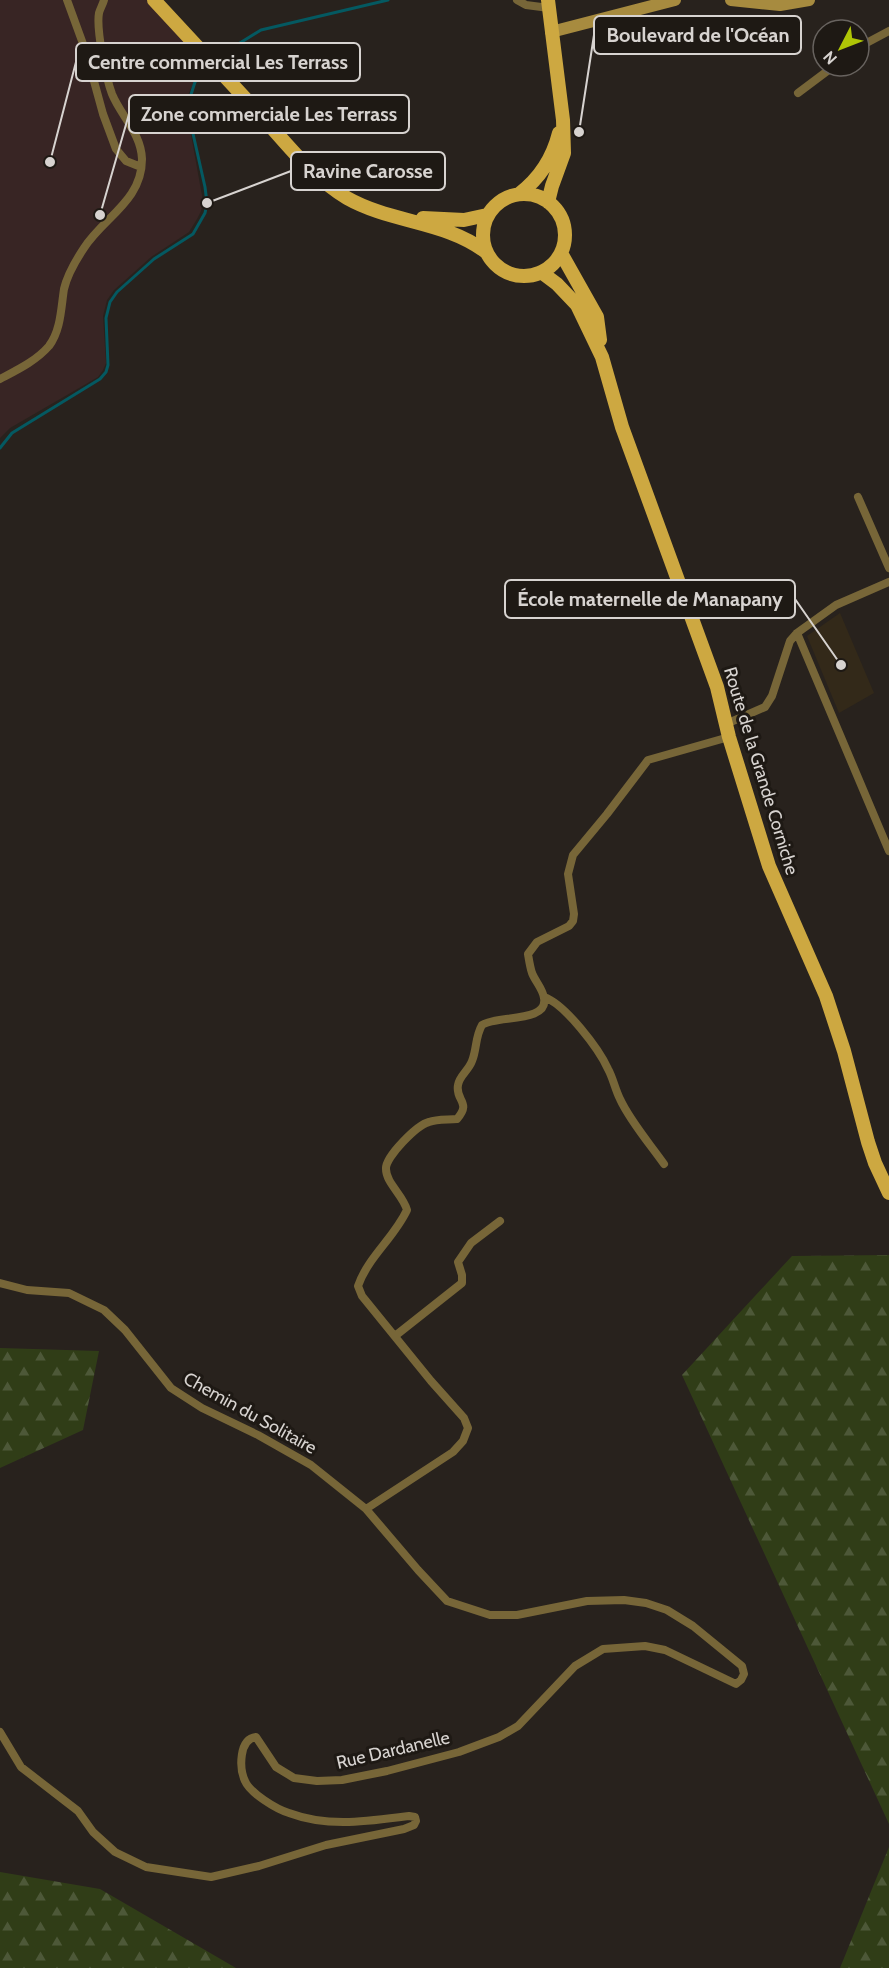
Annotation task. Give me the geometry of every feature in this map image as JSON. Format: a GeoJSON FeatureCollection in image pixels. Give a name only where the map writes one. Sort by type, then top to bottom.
{"type":"FeatureCollection","features":[{"type":"Feature","properties":{"kind":"main road"},"geometry":{"type":"LineString","coordinates":[[153,0],[291,150],[327,184],[347,198],[385,214],[457,234],[475,243],[486,252],[497,267],[514,275],[523,276],[541,272],[555,261],[561,253],[565,235],[564,226],[555,209],[548,202],[530,194],[519,194],[502,200],[488,215],[482,234],[486,252]]}},
{"type":"Feature","properties":{"kind":"main road"},"geometry":{"type":"LineString","coordinates":[[548,202],[564,153],[563,120],[549,4]]}},
{"type":"Feature","properties":{"kind":"main road"},"geometry":{"type":"LineString","coordinates":[[519,194],[537,177],[555,149],[563,120]]}},
{"type":"Feature","properties":{"kind":"main road"},"geometry":{"type":"LineString","coordinates":[[385,214],[464,220],[488,215]]}},
{"type":"Feature","properties":{"kind":"main road","name":"Route de la Grande Corniche"},"geometry":{"type":"LineString","coordinates":[[561,253],[597,317],[602,357],[622,427],[717,687],[769,866],[826,996],[844,1051],[868,1142],[889,1193]]}},
{"type":"Feature","properties":{"kind":"main road","name":"Route de la Grande Corniche"},"geometry":{"type":"LineString","coordinates":[[541,272],[557,284],[577,305],[602,357]]}},
{"type":"Feature","properties":{"kind":"street"},"geometry":{"type":"LineString","coordinates":[[67,0],[86,52],[116,149],[126,161],[141,167]]}},
{"type":"Feature","properties":{"kind":"street"},"geometry":{"type":"LineString","coordinates":[[0,379],[32,361],[50,345],[56,334],[70,273],[84,248],[135,190],[142,157],[133,129],[112,94],[107,75],[99,31],[99,13],[104,0]]}},
{"type":"Feature","properties":{"kind":"street"},"geometry":{"type":"LineString","coordinates":[[517,0],[526,5],[549,4]]}},
{"type":"Feature","properties":{"kind":"street"},"geometry":{"type":"LineString","coordinates":[[551,32],[675,0]]}},
{"type":"Feature","properties":{"kind":"street"},"geometry":{"type":"LineString","coordinates":[[731,0],[780,4],[809,0]]}},
{"type":"Feature","properties":{"kind":"street"},"geometry":{"type":"LineString","coordinates":[[871,41],[889,31]]}},
{"type":"Feature","properties":{"kind":"street"},"geometry":{"type":"LineString","coordinates":[[798,93],[818,78]]}},
{"type":"Feature","properties":{"kind":"street"},"geometry":{"type":"LineString","coordinates":[[858,497],[889,568]]}},
{"type":"Feature","properties":{"kind":"street"},"geometry":{"type":"LineString","coordinates":[[366,1509],[453,1452],[463,1441],[468,1428],[464,1418],[362,1296],[358,1286],[363,1273],[396,1230],[407,1210],[405,1201],[389,1180],[385,1170],[387,1161],[420,1126],[429,1122],[457,1119],[463,1113],[465,1106],[457,1087],[473,1059],[475,1040],[482,1025],[496,1019],[535,1015],[543,1007],[544,997],[532,971],[528,954],[537,942],[569,926],[573,921],[568,874],[573,855],[648,760],[728,731],[765,707],[772,696],[790,641],[796,633],[836,605],[889,582]]}},
{"type":"Feature","properties":{"kind":"street"},"geometry":{"type":"LineString","coordinates":[[796,633],[889,851]]}},
{"type":"Feature","properties":{"kind":"street"},"geometry":{"type":"LineString","coordinates":[[544,997],[561,1006],[595,1048],[609,1069],[620,1100],[664,1164]]}},
{"type":"Feature","properties":{"kind":"street"},"geometry":{"type":"LineString","coordinates":[[395,1336],[462,1283],[458,1262],[471,1243],[500,1221]]}},
{"type":"Feature","properties":{"kind":"street","name":"Chemin du Solitaire"},"geometry":{"type":"LineString","coordinates":[[0,1283],[27,1290],[69,1293],[104,1310],[116,1320],[171,1388],[202,1408],[258,1434],[312,1466],[366,1509]]}},
{"type":"Feature","properties":{"kind":"street","name":"Rue Dardanelle"},"geometry":{"type":"LineString","coordinates":[[0,1732],[21,1767],[78,1811],[93,1832],[115,1852],[146,1867],[211,1877],[259,1866],[326,1845],[404,1829],[414,1826],[416,1821],[415,1817],[409,1816],[358,1822],[311,1820],[268,1803],[245,1781],[241,1753],[251,1738],[256,1737],[276,1767],[294,1778],[317,1781],[342,1780],[387,1772],[459,1752],[500,1737],[518,1726],[575,1666],[603,1649],[645,1646],[665,1650],[736,1684],[744,1674],[742,1666],[693,1626],[646,1603],[624,1600],[587,1601],[517,1615],[490,1615],[447,1601],[366,1509]]}},
{"type":"Feature","properties":{"kind":"shaded area"},"geometry":{"type":"Polygon","coordinates":[[[0,0],[154,0],[210,61],[207,68],[194,82],[186,107],[203,201],[197,219],[189,232],[151,257],[114,290],[107,300],[103,316],[106,363],[98,377],[10,428],[0,438],[0,0]]]}},
{"type":"Feature","properties":{"kind":"shaded area"},"geometry":{"type":"Polygon","coordinates":[[[840,613],[874,693],[839,713],[807,636],[840,613]]]}},
{"type":"Feature","properties":{"kind":"green space"},"geometry":{"type":"Polygon","coordinates":[[[889,1255],[889,1824],[682,1375],[792,1256],[889,1255]]]}},
{"type":"Feature","properties":{"kind":"green space"},"geometry":{"type":"Polygon","coordinates":[[[0,1348],[99,1351],[83,1430],[0,1468],[0,1348]]]}},
{"type":"Feature","properties":{"kind":"green space"},"geometry":{"type":"Polygon","coordinates":[[[889,1847],[889,1968],[840,1968],[889,1847]]]}},
{"type":"Feature","properties":{"kind":"green space"},"geometry":{"type":"Polygon","coordinates":[[[0,1872],[100,1889],[236,1968],[0,1968],[0,1872]]]}},
{"type":"Feature","properties":{"kind":"waterway"},"geometry":{"type":"LineString","coordinates":[[217,61],[235,46],[261,30],[388,0]]}},
{"type":"Feature","properties":{"kind":"waterway"},"geometry":{"type":"LineString","coordinates":[[0,448],[12,433],[100,379],[108,365],[106,318],[110,302],[117,292],[154,259],[193,234],[205,213],[207,203],[205,187],[187,107],[195,82],[210,67]]}},
{"type":"Feature","properties":{"kind":"place","name":"Boulevard de l'Océan"},"geometry":{"type":"Point","coordinates":[579,132]}},
{"type":"Feature","properties":{"kind":"place","name":"Centre commercial Les Terrass"},"geometry":{"type":"Point","coordinates":[50,162]}},
{"type":"Feature","properties":{"kind":"place","name":"Ravine Carosse"},"geometry":{"type":"Point","coordinates":[207,203]}},
{"type":"Feature","properties":{"kind":"place","name":"Zone commerciale Les Terrass"},"geometry":{"type":"Point","coordinates":[100,215]}},
{"type":"Feature","properties":{"kind":"place","name":"École maternelle de Manapany"},"geometry":{"type":"Point","coordinates":[841,665]}}]}
